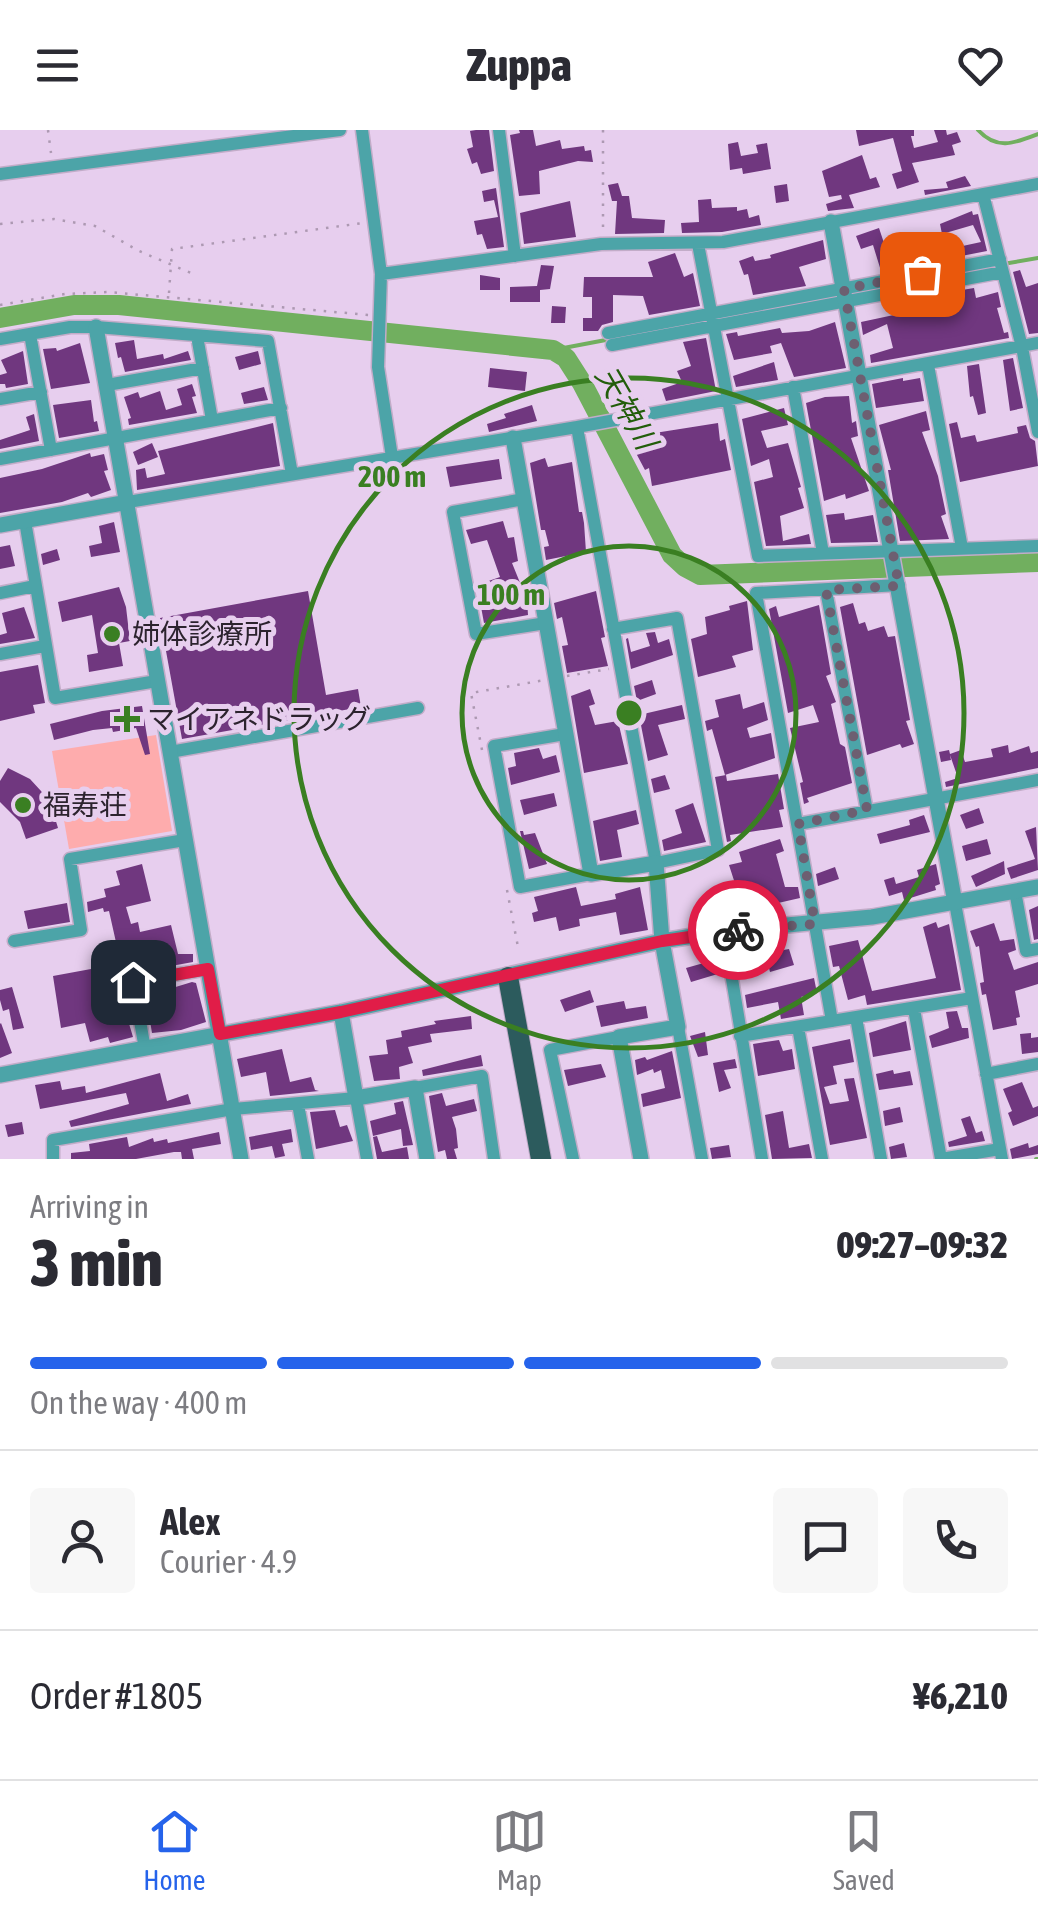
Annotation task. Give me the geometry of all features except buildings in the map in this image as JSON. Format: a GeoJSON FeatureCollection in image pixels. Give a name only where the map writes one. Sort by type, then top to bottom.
{"type":"FeatureCollection","features":[{"type":"Feature","properties":{"kind":"highway"},"geometry":{"type":"LineString","coordinates":[[508,977],[540,1159]]}},
{"type":"Feature","properties":{"kind":"street"},"geometry":{"type":"LineString","coordinates":[[0,174],[340,130]]}},
{"type":"Feature","properties":{"kind":"street"},"geometry":{"type":"LineString","coordinates":[[362,130],[381,274],[378,367],[392,457]]}},
{"type":"Feature","properties":{"kind":"street"},"geometry":{"type":"LineString","coordinates":[[498,130],[515,256]]}},
{"type":"Feature","properties":{"kind":"street"},"geometry":{"type":"LineString","coordinates":[[381,274],[603,244],[698,244],[1038,184]]}},
{"type":"Feature","properties":{"kind":"street"},"geometry":{"type":"LineString","coordinates":[[983,194],[1022,347],[1038,432]]}},
{"type":"Feature","properties":{"kind":"street"},"geometry":{"type":"LineString","coordinates":[[831,222],[1001,1154],[941,1159],[914,1008]]}},
{"type":"Feature","properties":{"kind":"street"},"geometry":{"type":"LineString","coordinates":[[698,244],[758,556],[1038,546]]}},
{"type":"Feature","properties":{"kind":"street"},"geometry":{"type":"LineString","coordinates":[[610,339],[1001,266]]}},
{"type":"Feature","properties":{"kind":"street"},"geometry":{"type":"LineString","coordinates":[[96,326],[241,1159]]}},
{"type":"Feature","properties":{"kind":"street"},"geometry":{"type":"LineString","coordinates":[[0,339],[96,326],[268,341],[292,474]]}},
{"type":"Feature","properties":{"kind":"street"},"geometry":{"type":"LineString","coordinates":[[30,334],[51,450]]}},
{"type":"Feature","properties":{"kind":"street"},"geometry":{"type":"LineString","coordinates":[[198,336],[212,420]]}},
{"type":"Feature","properties":{"kind":"street"},"geometry":{"type":"LineString","coordinates":[[0,525],[1038,344]]}},
{"type":"Feature","properties":{"kind":"street"},"geometry":{"type":"LineString","coordinates":[[928,365],[962,548]]}},
{"type":"Feature","properties":{"kind":"street"},"geometry":{"type":"LineString","coordinates":[[106,385],[203,368]]}},
{"type":"Feature","properties":{"kind":"street"},"geometry":{"type":"LineString","coordinates":[[793,388],[823,553]]}},
{"type":"Feature","properties":{"kind":"street"},"geometry":{"type":"LineString","coordinates":[[0,400],[41,392]]}},
{"type":"Feature","properties":{"kind":"street"},"geometry":{"type":"LineString","coordinates":[[0,459],[281,408]]}},
{"type":"Feature","properties":{"kind":"street"},"geometry":{"type":"LineString","coordinates":[[578,427],[656,863],[662,941],[702,1159]]}},
{"type":"Feature","properties":{"kind":"street"},"geometry":{"type":"LineString","coordinates":[[512,438],[591,874]]}},
{"type":"Feature","properties":{"kind":"street"},"geometry":{"type":"LineString","coordinates":[[524,499],[453,512],[476,634],[546,622]]}},
{"type":"Feature","properties":{"kind":"street"},"geometry":{"type":"LineString","coordinates":[[25,521],[55,698],[158,681]]}},
{"type":"Feature","properties":{"kind":"street"},"geometry":{"type":"LineString","coordinates":[[0,593],[35,586]]}},
{"type":"Feature","properties":{"kind":"street"},"geometry":{"type":"LineString","coordinates":[[832,1021],[756,593],[899,586]]}},
{"type":"Feature","properties":{"kind":"street"},"geometry":{"type":"LineString","coordinates":[[826,590],[867,810]]}},
{"type":"Feature","properties":{"kind":"street"},"geometry":{"type":"LineString","coordinates":[[565,734],[494,746],[520,887],[718,850],[677,618],[613,629]]}},
{"type":"Feature","properties":{"kind":"street"},"geometry":{"type":"LineString","coordinates":[[0,654],[45,646]]}},
{"type":"Feature","properties":{"kind":"street"},"geometry":{"type":"LineString","coordinates":[[170,752],[418,708]]}},
{"type":"Feature","properties":{"kind":"street"},"geometry":{"type":"LineString","coordinates":[[798,824],[1038,780]]}},
{"type":"Feature","properties":{"kind":"street"},"geometry":{"type":"LineString","coordinates":[[14,941],[80,930],[70,859],[185,840]]}},
{"type":"Feature","properties":{"kind":"street"},"geometry":{"type":"LineString","coordinates":[[0,1076],[341,1012],[662,941],[724,931],[815,924],[1038,887]]}},
{"type":"Feature","properties":{"kind":"street"},"geometry":{"type":"LineString","coordinates":[[1015,891],[1026,951],[1038,949]]}},
{"type":"Feature","properties":{"kind":"street"},"geometry":{"type":"LineString","coordinates":[[724,931],[762,1159]]}},
{"type":"Feature","properties":{"kind":"street"},"geometry":{"type":"LineString","coordinates":[[145,1049],[133,982],[208,969]]}},
{"type":"Feature","properties":{"kind":"street"},"geometry":{"type":"LineString","coordinates":[[740,1036],[972,998]]}},
{"type":"Feature","properties":{"kind":"street"},"geometry":{"type":"LineString","coordinates":[[341,1012],[367,1159]]}},
{"type":"Feature","properties":{"kind":"street"},"geometry":{"type":"LineString","coordinates":[[856,1017],[881,1159]]}},
{"type":"Feature","properties":{"kind":"street"},"geometry":{"type":"LineString","coordinates":[[798,1026],[822,1159]]}},
{"type":"Feature","properties":{"kind":"street"},"geometry":{"type":"LineString","coordinates":[[573,1159],[550,1050],[678,1028]]}},
{"type":"Feature","properties":{"kind":"street"},"geometry":{"type":"LineString","coordinates":[[620,1038],[641,1159]]}},
{"type":"Feature","properties":{"kind":"street"},"geometry":{"type":"LineString","coordinates":[[986,1074],[1038,1064]]}},
{"type":"Feature","properties":{"kind":"street"},"geometry":{"type":"LineString","coordinates":[[53,1159],[53,1140],[233,1109],[356,1098],[482,1076],[494,1159]]}},
{"type":"Feature","properties":{"kind":"street"},"geometry":{"type":"LineString","coordinates":[[415,1088],[428,1159]]}},
{"type":"Feature","properties":{"kind":"street"},"geometry":{"type":"LineString","coordinates":[[298,1104],[308,1159]]}},
{"type":"Feature","properties":{"kind":"path"},"geometry":{"type":"LineString","coordinates":[[48,130],[53,167]]}},
{"type":"Feature","properties":{"kind":"path"},"geometry":{"type":"LineString","coordinates":[[603,130],[603,244]]}},
{"type":"Feature","properties":{"kind":"path"},"geometry":{"type":"LineString","coordinates":[[0,224],[54,219],[95,226],[139,251],[191,273]]}},
{"type":"Feature","properties":{"kind":"path"},"geometry":{"type":"LineString","coordinates":[[168,297],[172,249],[374,221]]}},
{"type":"Feature","properties":{"kind":"path"},"geometry":{"type":"LineString","coordinates":[[0,305],[66,294],[108,292],[380,316]]}},
{"type":"Feature","properties":{"kind":"path"},"geometry":{"type":"LineString","coordinates":[[556,678],[620,667]]}},
{"type":"Feature","properties":{"kind":"shaded area"},"geometry":{"type":"Polygon","coordinates":[[[156,735],[172,831],[69,849],[52,751],[156,735]]]}},
{"type":"Feature","properties":{"kind":"waterway"},"geometry":{"type":"LineString","coordinates":[[978,130],[999,143],[1038,134]]}},
{"type":"Feature","properties":{"kind":"waterway"},"geometry":{"type":"LineString","coordinates":[[1003,264],[1038,258]]}},
{"type":"Feature","properties":{"kind":"waterway","name":"天神川"},"geometry":{"type":"LineString","coordinates":[[0,318],[74,305],[119,305],[553,350],[566,358],[582,383],[672,555],[700,575],[1038,562]]}},
{"type":"Feature","properties":{"kind":"waterway"},"geometry":{"type":"LineString","coordinates":[[553,350],[611,339]]}},
{"type":"Feature","properties":{"kind":"way so far"},"geometry":{"type":"LineString","coordinates":[[738,930],[815,924],[798,824],[867,810],[826,590],[899,586],[844,289],[922,274]]}},
{"type":"Feature","properties":{"kind":"place","name":"姉体診療所"},"geometry":{"type":"Point","coordinates":[112,634]}},
{"type":"Feature","properties":{"kind":"place","name":"マイアネドラッグ"},"geometry":{"type":"Point","coordinates":[127,719]}},
{"type":"Feature","properties":{"kind":"place","name":"福寿荘"},"geometry":{"type":"Point","coordinates":[23,805]}},
{"type":"Feature","properties":{"kind":"route"},"geometry":{"type":"LineString","coordinates":[[133,982],[208,969],[220,1034],[508,977],[662,941],[738,930]]}}]}
